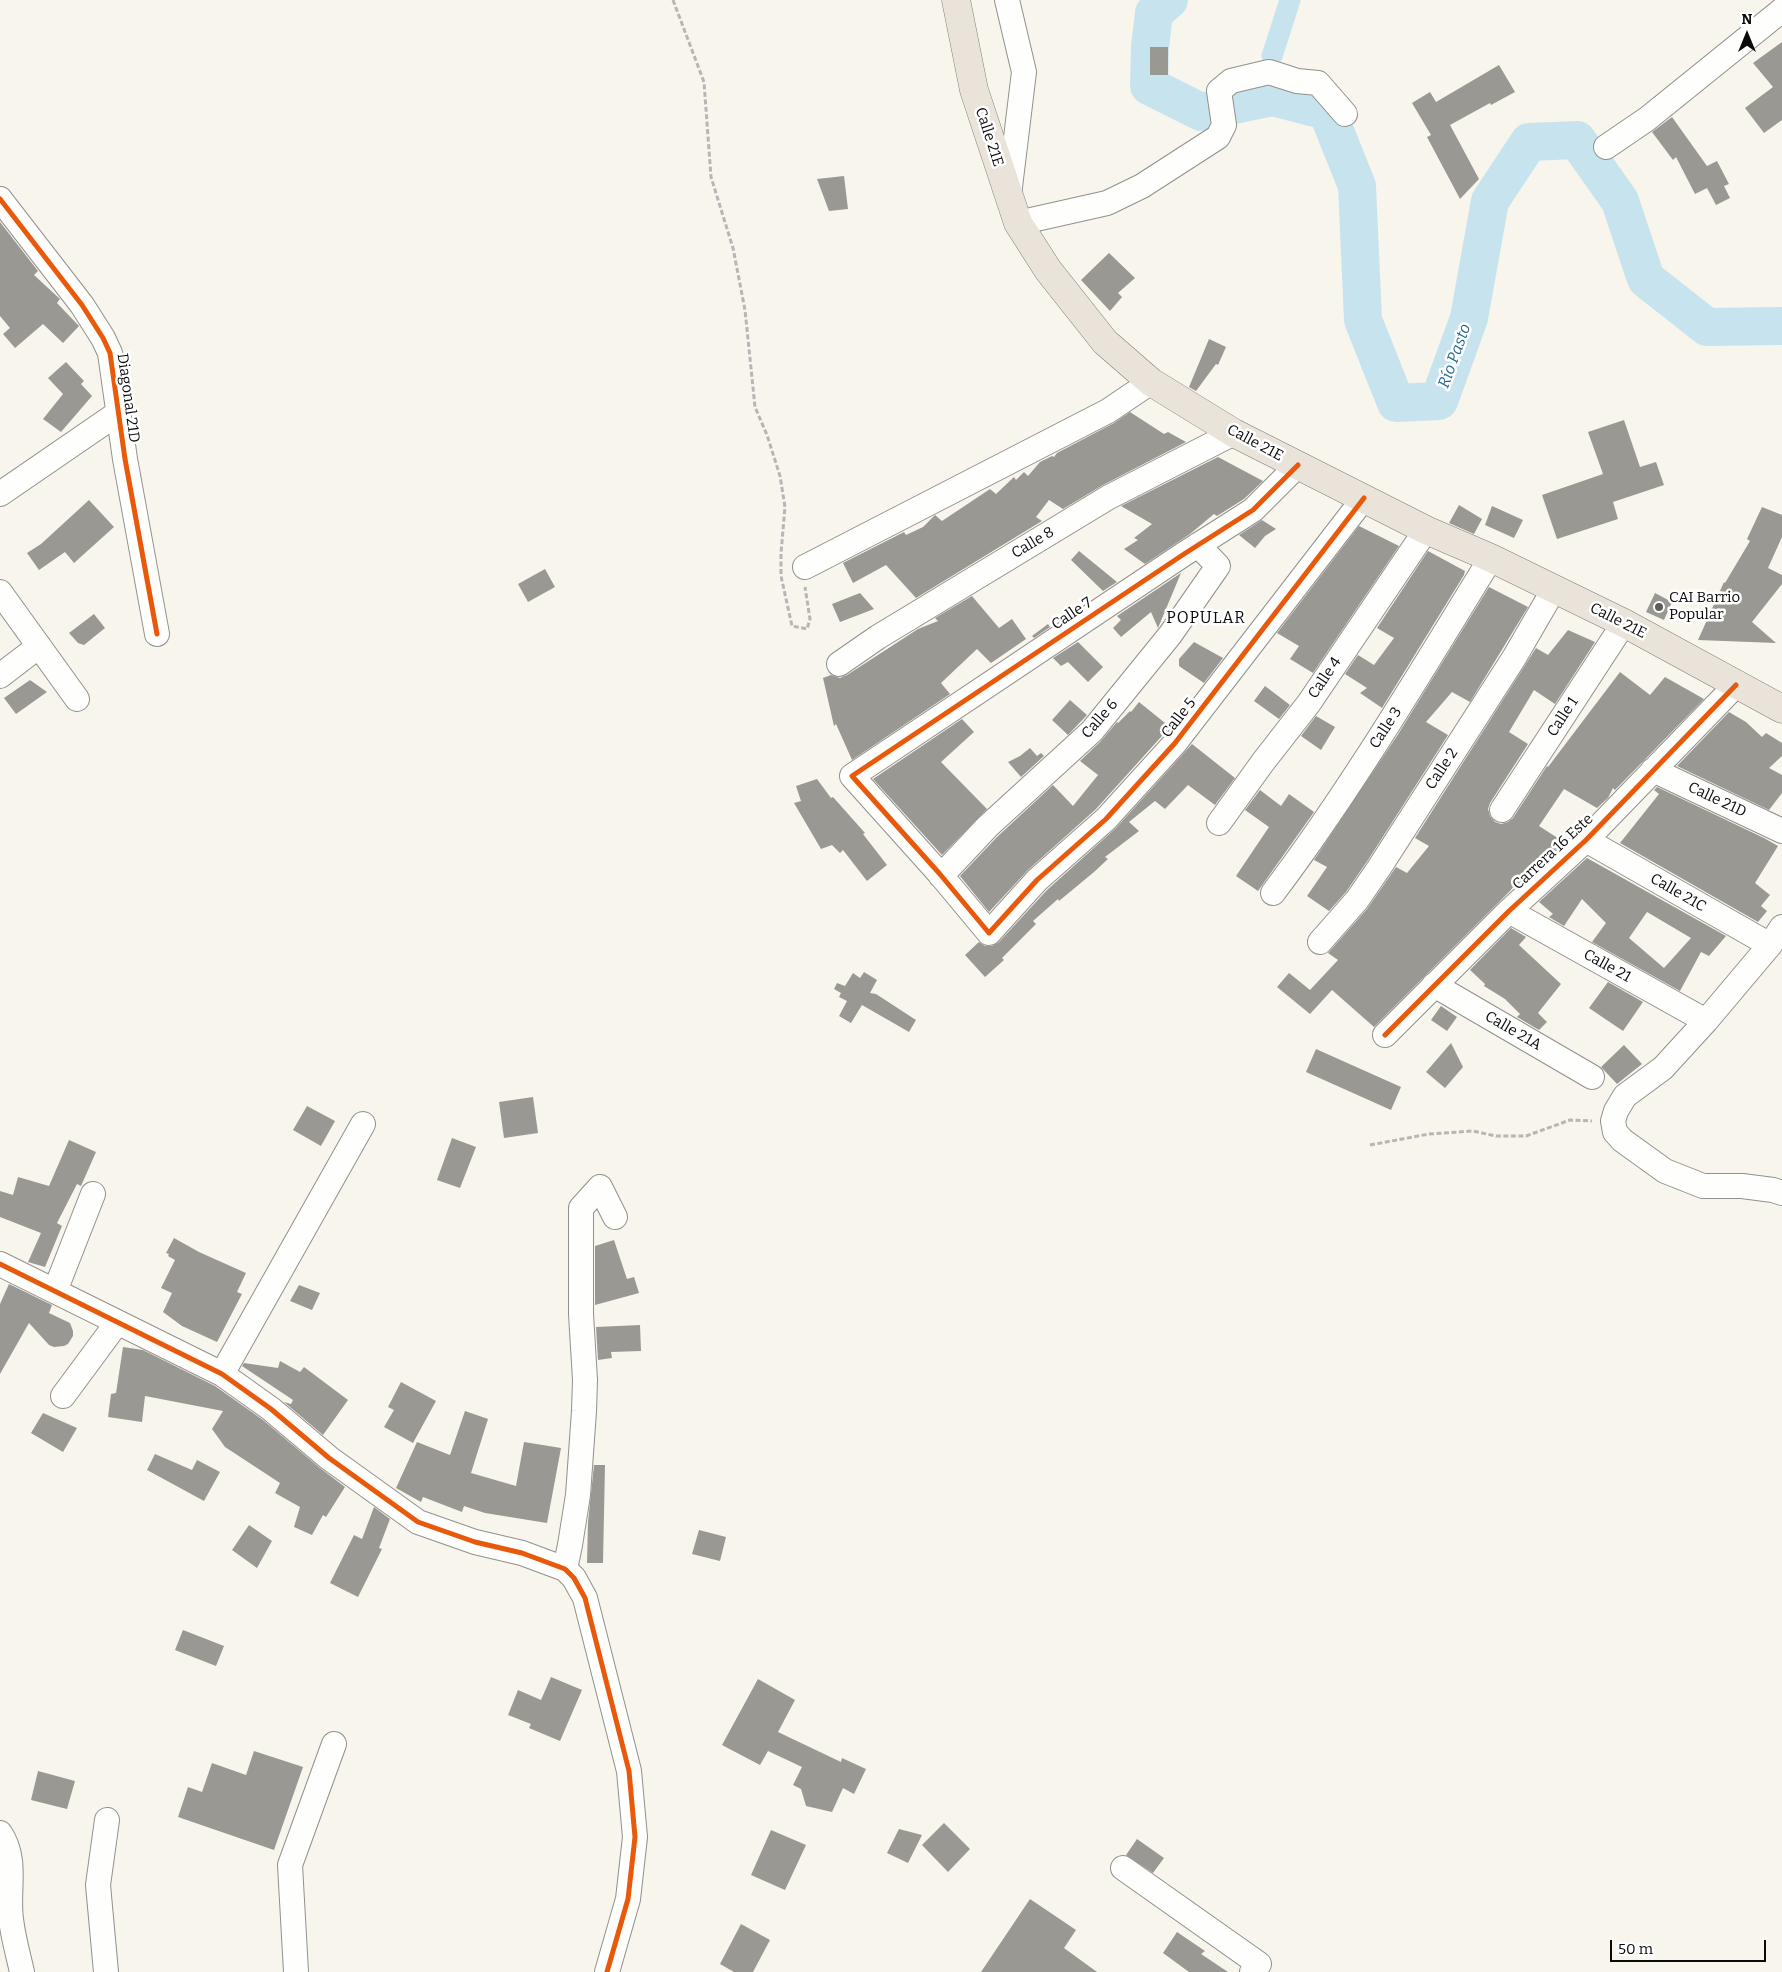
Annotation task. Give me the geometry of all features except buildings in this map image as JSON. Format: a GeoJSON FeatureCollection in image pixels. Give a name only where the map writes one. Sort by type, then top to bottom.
{"type":"FeatureCollection","features":[{"type":"Feature","properties":{"kind":"main road","name":"Calle 21E"},"geometry":{"type":"LineString","coordinates":[[956,0],[974,90],[1018,223],[1048,270],[1105,342],[1151,382],[1234,433],[1426,530],[1491,558],[1624,623],[1782,710]]}},
{"type":"Feature","properties":{"kind":"street"},"geometry":{"type":"LineString","coordinates":[[1006,0],[1024,72],[1009,196]]}},
{"type":"Feature","properties":{"kind":"street"},"geometry":{"type":"LineString","coordinates":[[1606,148],[1647,119],[1782,10]]}},
{"type":"Feature","properties":{"kind":"street"},"geometry":{"type":"LineString","coordinates":[[1018,223],[1107,203],[1133,191],[1218,137],[1224,125],[1220,91],[1231,80],[1269,72],[1297,81],[1318,83],[1345,114]]}},
{"type":"Feature","properties":{"kind":"street","name":"Diagonal 21D"},"geometry":{"type":"LineString","coordinates":[[0,199],[82,306],[103,338],[110,353],[124,459],[157,634]]}},
{"type":"Feature","properties":{"kind":"street"},"geometry":{"type":"LineString","coordinates":[[805,567],[1108,411],[1151,382]]}},
{"type":"Feature","properties":{"kind":"street"},"geometry":{"type":"LineString","coordinates":[[0,494],[118,413]]}},
{"type":"Feature","properties":{"kind":"street","name":"Calle 8"},"geometry":{"type":"LineString","coordinates":[[838,664],[878,637],[1109,497],[1234,433]]}},
{"type":"Feature","properties":{"kind":"street","name":"Calle 7"},"geometry":{"type":"LineString","coordinates":[[941,876],[852,776],[1253,510],[1298,465]]}},
{"type":"Feature","properties":{"kind":"street","name":"Calle 5"},"geometry":{"type":"LineString","coordinates":[[941,876],[989,933],[1037,880],[1106,818],[1175,743],[1364,498]]}},
{"type":"Feature","properties":{"kind":"street","name":"Calle 4"},"geometry":{"type":"LineString","coordinates":[[1220,823],[1263,762],[1309,703],[1426,530]]}},
{"type":"Feature","properties":{"kind":"street","name":"Calle 6"},"geometry":{"type":"LineString","coordinates":[[941,876],[988,828],[1092,731],[1170,635],[1218,566],[1198,545]]}},
{"type":"Feature","properties":{"kind":"street","name":"Calle 3"},"geometry":{"type":"LineString","coordinates":[[1273,893],[1317,835],[1413,685],[1491,558]]}},
{"type":"Feature","properties":{"kind":"street","name":"Calle 2"},"geometry":{"type":"LineString","coordinates":[[1320,942],[1357,900],[1514,658],[1554,589]]}},
{"type":"Feature","properties":{"kind":"street"},"geometry":{"type":"LineString","coordinates":[[0,592],[77,699]]}},
{"type":"Feature","properties":{"kind":"street","name":"Calle 1"},"geometry":{"type":"LineString","coordinates":[[1502,810],[1624,623]]}},
{"type":"Feature","properties":{"kind":"street"},"geometry":{"type":"LineString","coordinates":[[0,676],[39,646]]}},
{"type":"Feature","properties":{"kind":"street","name":"Carrera 16 Este"},"geometry":{"type":"LineString","coordinates":[[1385,1035],[1509,911],[1586,840],[1736,685]]}},
{"type":"Feature","properties":{"kind":"street","name":"Calle 21D"},"geometry":{"type":"LineString","coordinates":[[1652,770],[1782,831]]}},
{"type":"Feature","properties":{"kind":"street","name":"Calle 21C"},"geometry":{"type":"LineString","coordinates":[[1586,840],[1776,936]]}},
{"type":"Feature","properties":{"kind":"street","name":"Calle 21"},"geometry":{"type":"LineString","coordinates":[[1509,911],[1706,1021]]}},
{"type":"Feature","properties":{"kind":"street"},"geometry":{"type":"LineString","coordinates":[[1776,936],[1706,1021],[1663,1068],[1625,1096],[1616,1111],[1613,1121],[1615,1132],[1622,1140],[1665,1171],[1703,1186],[1742,1186],[1782,1193]]}},
{"type":"Feature","properties":{"kind":"street","name":"Calle 21A"},"geometry":{"type":"LineString","coordinates":[[1434,985],[1592,1077]]}},
{"type":"Feature","properties":{"kind":"street"},"geometry":{"type":"LineString","coordinates":[[222,1374],[363,1124]]}},
{"type":"Feature","properties":{"kind":"street"},"geometry":{"type":"LineString","coordinates":[[564,1569],[578,1495],[584,1411],[585,1380],[581,1314],[581,1208],[600,1187],[615,1217]]}},
{"type":"Feature","properties":{"kind":"street"},"geometry":{"type":"LineString","coordinates":[[55,1290],[92,1194]]}},
{"type":"Feature","properties":{"kind":"street"},"geometry":{"type":"LineString","coordinates":[[0,1264],[222,1374],[271,1409],[329,1458],[418,1522],[475,1542],[522,1553],[564,1569],[574,1578],[585,1598],[630,1781],[635,1837],[628,1899],[607,1972]]}},
{"type":"Feature","properties":{"kind":"street"},"geometry":{"type":"LineString","coordinates":[[63,1396],[117,1323]]}},
{"type":"Feature","properties":{"kind":"street"},"geometry":{"type":"LineString","coordinates":[[296,1972],[290,1865],[334,1744]]}},
{"type":"Feature","properties":{"kind":"street"},"geometry":{"type":"LineString","coordinates":[[106,1972],[98,1885],[107,1820]]}},
{"type":"Feature","properties":{"kind":"street"},"geometry":{"type":"LineString","coordinates":[[0,1833],[7,1844],[12,1868],[5,1919],[22,1972]]}},
{"type":"Feature","properties":{"kind":"street"},"geometry":{"type":"LineString","coordinates":[[1123,1868],[1259,1964],[1252,1972]]}},
{"type":"Feature","properties":{"kind":"path"},"geometry":{"type":"LineString","coordinates":[[674,0],[704,82],[711,178],[733,248],[745,310],[755,407],[767,435],[780,476],[785,507],[781,576],[792,626],[806,630],[810,620],[805,589],[805,567]]}},
{"type":"Feature","properties":{"kind":"path"},"geometry":{"type":"LineString","coordinates":[[1370,1145],[1429,1134],[1473,1132],[1496,1136],[1526,1136],[1570,1120],[1613,1121]]}},
{"type":"Feature","properties":{"kind":"waterway","name":"Río Pasto"},"geometry":{"type":"LineString","coordinates":[[1169,0],[1154,13],[1150,47],[1149,86],[1201,112],[1273,97],[1327,111],[1357,186],[1363,320],[1396,403],[1439,401],[1469,318],[1490,201],[1529,142],[1577,140],[1620,201],[1646,279],[1707,327],[1782,326]]}},
{"type":"Feature","properties":{"kind":"waterway"},"geometry":{"type":"LineString","coordinates":[[1272,56],[1290,0]]}},
{"type":"Feature","properties":{"kind":"waterway"},"geometry":{"type":"LineString","coordinates":[[1269,79],[1273,97]]}},
{"type":"Feature","properties":{"kind":"cycle path"},"geometry":{"type":"LineString","coordinates":[[0,199],[82,305],[103,338],[110,353],[125,459],[157,634]]}},
{"type":"Feature","properties":{"kind":"cycle path"},"geometry":{"type":"LineString","coordinates":[[1298,465],[1253,510],[852,776],[939,873],[989,933],[1037,880],[1106,819],[1175,743],[1364,498]]}},
{"type":"Feature","properties":{"kind":"cycle path"},"geometry":{"type":"LineString","coordinates":[[1385,1035],[1509,911],[1586,840],[1736,685]]}},
{"type":"Feature","properties":{"kind":"cycle path"},"geometry":{"type":"LineString","coordinates":[[0,1264],[222,1374],[271,1409],[329,1458],[418,1522],[475,1542],[522,1553],[565,1569],[574,1578],[585,1598],[629,1771],[635,1837],[628,1899],[607,1972]]}},
{"type":"Feature","properties":{"kind":"place","name":"CAI Barrio Popular"},"geometry":{"type":"Point","coordinates":[1659,607]}},
{"type":"Feature","properties":{"kind":"district","name":"POPULAR"},"geometry":{"type":"Point","coordinates":[1206,619]}}]}
